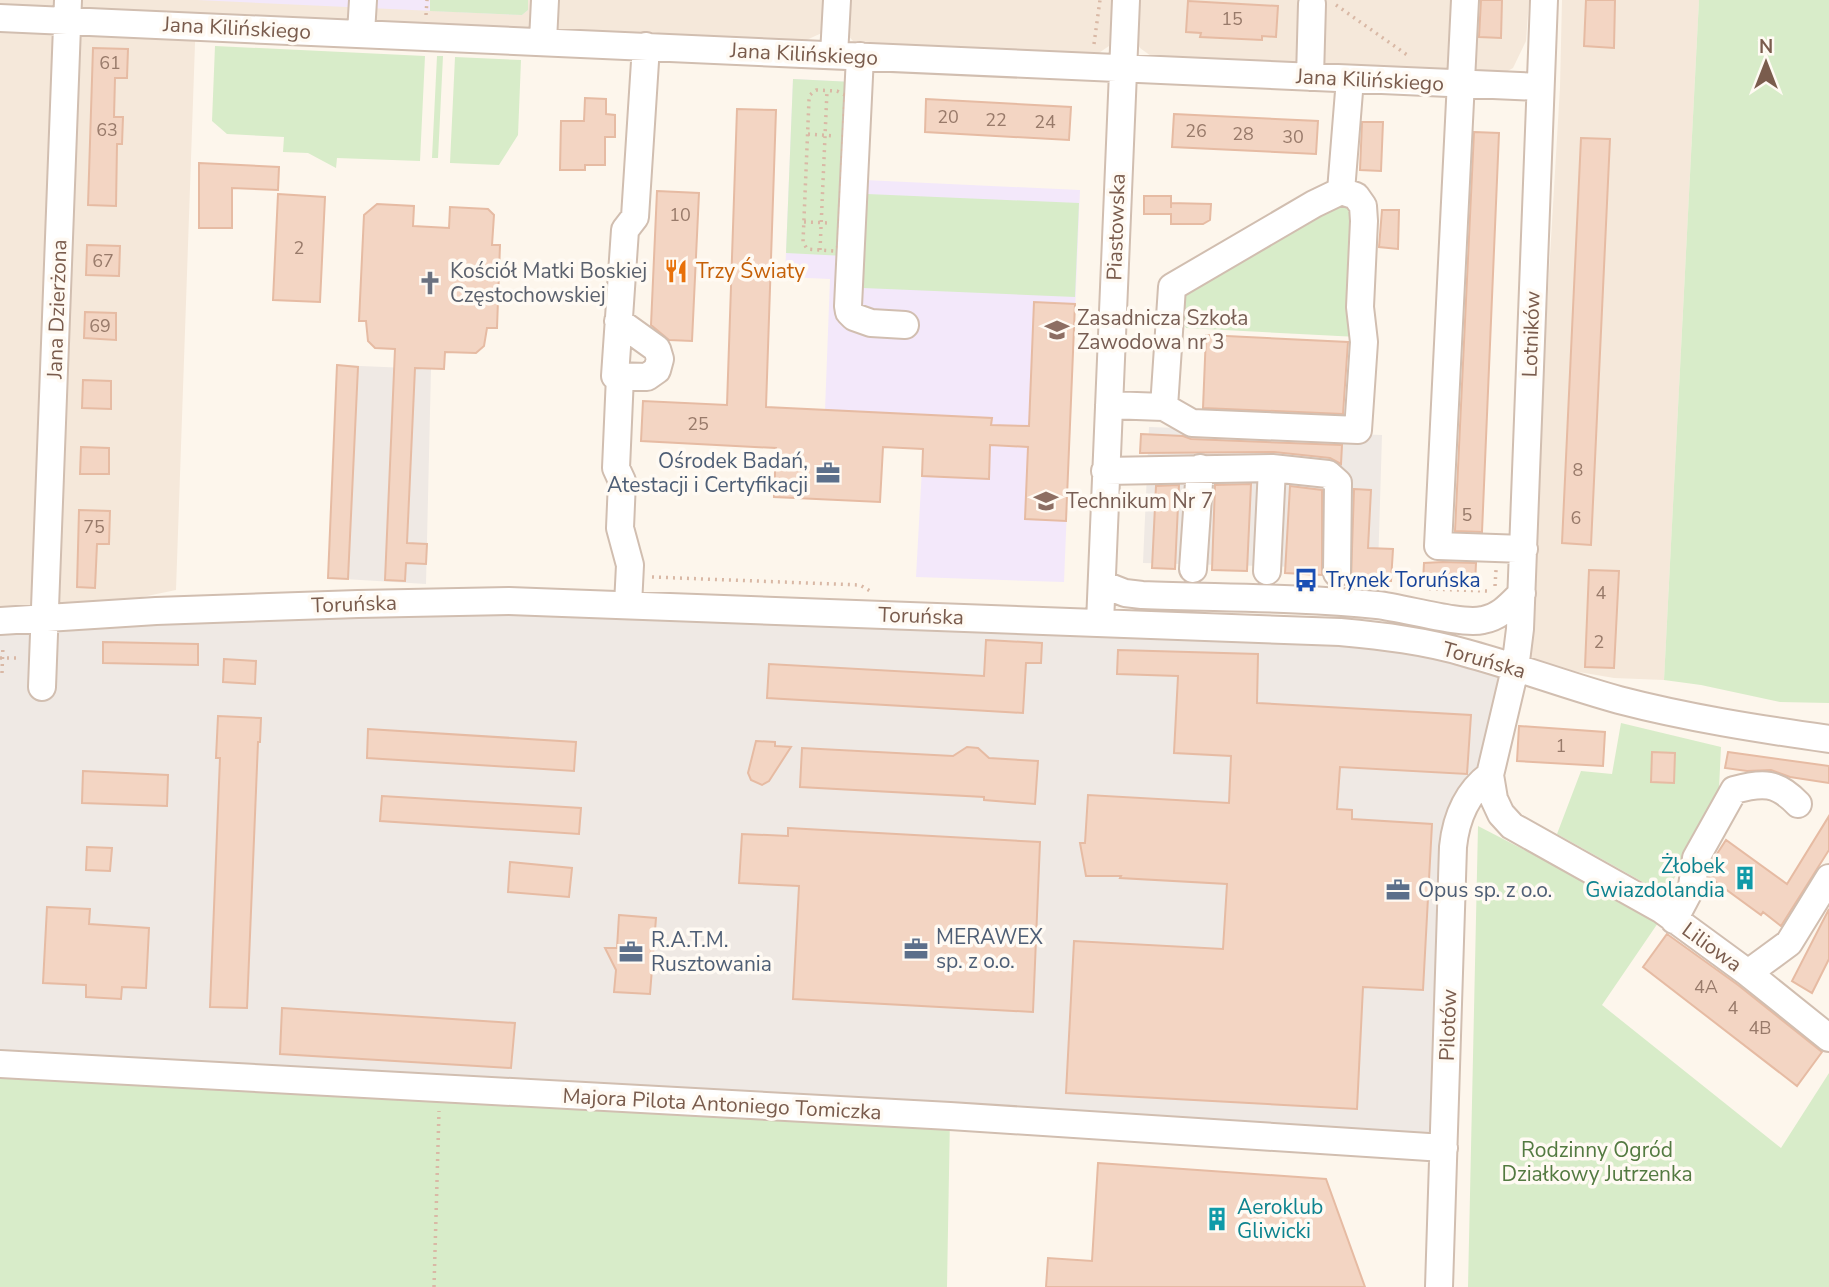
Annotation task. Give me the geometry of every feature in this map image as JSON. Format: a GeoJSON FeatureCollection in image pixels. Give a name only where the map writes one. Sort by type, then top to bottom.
{"type":"FeatureCollection","features":[{"type":"Feature","properties":{"kind":"street"},"geometry":{"type":"LineString","coordinates":[[361,33],[363,0]]}},
{"type":"Feature","properties":{"kind":"street"},"geometry":{"type":"LineString","coordinates":[[543,41],[545,0]]}},
{"type":"Feature","properties":{"kind":"street"},"geometry":{"type":"LineString","coordinates":[[837,0],[847,56],[849,312],[871,323],[905,325]]}},
{"type":"Feature","properties":{"kind":"street","name":"Piastowska"},"geometry":{"type":"LineString","coordinates":[[1100,623],[1126,0]]}},
{"type":"Feature","properties":{"kind":"street"},"geometry":{"type":"LineString","coordinates":[[1465,0],[1438,546],[1524,549]]}},
{"type":"Feature","properties":{"kind":"street","name":"Lotników"},"geometry":{"type":"LineString","coordinates":[[1515,668],[1524,549],[1544,0]]}},
{"type":"Feature","properties":{"kind":"street"},"geometry":{"type":"LineString","coordinates":[[1310,77],[1320,2]]}},
{"type":"Feature","properties":{"kind":"street","name":"Jana Kilińskiego"},"geometry":{"type":"LineString","coordinates":[[0,18],[68,10],[361,33],[1540,87]]}},
{"type":"Feature","properties":{"kind":"street","name":"Jana Dzierżona"},"geometry":{"type":"LineString","coordinates":[[42,687],[68,10]]}},
{"type":"Feature","properties":{"kind":"street"},"geometry":{"type":"LineString","coordinates":[[618,321],[657,349],[660,359],[657,370],[647,377],[615,376],[618,321],[625,230],[635,217],[646,46]]}},
{"type":"Feature","properties":{"kind":"street"},"geometry":{"type":"LineString","coordinates":[[1341,191],[1350,79]]}},
{"type":"Feature","properties":{"kind":"street"},"geometry":{"type":"LineString","coordinates":[[1109,405],[1164,407],[1192,423],[1358,430],[1364,342],[1360,307],[1364,220],[1363,206],[1356,196],[1341,191],[1314,204],[1172,287],[1164,407]]}},
{"type":"Feature","properties":{"kind":"street"},"geometry":{"type":"LineString","coordinates":[[620,376],[615,468],[622,481],[620,527],[630,565],[628,605]]}},
{"type":"Feature","properties":{"kind":"street"},"geometry":{"type":"LineString","coordinates":[[1193,569],[1200,468]]}},
{"type":"Feature","properties":{"kind":"street"},"geometry":{"type":"LineString","coordinates":[[1105,471],[1272,468],[1328,474],[1338,483],[1337,573]]}},
{"type":"Feature","properties":{"kind":"street"},"geometry":{"type":"LineString","coordinates":[[1267,571],[1272,468]]}},
{"type":"Feature","properties":{"kind":"street"},"geometry":{"type":"LineString","coordinates":[[1102,583],[1125,593],[1142,595],[1346,602],[1466,621],[1481,621],[1495,616],[1522,593]]}},
{"type":"Feature","properties":{"kind":"street","name":"Toruńska"},"geometry":{"type":"LineString","coordinates":[[2,629],[45,617],[509,601],[1340,632],[1395,637],[1465,652],[1604,695],[1660,709],[1734,726],[1829,740]]}},
{"type":"Feature","properties":{"kind":"street"},"geometry":{"type":"LineString","coordinates":[[1382,606],[1425,644]]}},
{"type":"Feature","properties":{"kind":"street","name":"Liliowa"},"geometry":{"type":"LineString","coordinates":[[1515,668],[1490,775],[1494,799],[1501,814],[1512,826],[1662,910],[1748,973],[1829,1038]]}},
{"type":"Feature","properties":{"kind":"street","name":"Pilotów"},"geometry":{"type":"LineString","coordinates":[[1439,1287],[1454,835],[1466,802],[1480,782],[1490,775]]}},
{"type":"Feature","properties":{"kind":"street"},"geometry":{"type":"LineString","coordinates":[[1674,919],[1692,886],[1696,858],[1734,790],[1758,783],[1786,791],[1798,804]]}},
{"type":"Feature","properties":{"kind":"street"},"geometry":{"type":"LineString","coordinates":[[1748,973],[1789,943],[1829,878]]}},
{"type":"Feature","properties":{"kind":"street","name":"Majora Pilota Antoniego Tomiczka"},"geometry":{"type":"LineString","coordinates":[[0,1064],[950,1116],[1444,1148]]}},
{"type":"Feature","properties":{"kind":"path"},"geometry":{"type":"LineString","coordinates":[[426,18],[427,0]]}},
{"type":"Feature","properties":{"kind":"path"},"geometry":{"type":"LineString","coordinates":[[1094,44],[1100,0]]}},
{"type":"Feature","properties":{"kind":"path"},"geometry":{"type":"LineString","coordinates":[[1320,2],[1415,61]]}},
{"type":"Feature","properties":{"kind":"path"},"geometry":{"type":"LineString","coordinates":[[816,90],[827,90],[845,94],[839,246],[834,251],[807,248],[803,242],[810,95],[816,90]]}},
{"type":"Feature","properties":{"kind":"path"},"geometry":{"type":"LineString","coordinates":[[820,250],[827,90]]}},
{"type":"Feature","properties":{"kind":"path"},"geometry":{"type":"LineString","coordinates":[[808,134],[844,137]]}},
{"type":"Feature","properties":{"kind":"path"},"geometry":{"type":"LineString","coordinates":[[629,576],[860,585],[878,595]]}},
{"type":"Feature","properties":{"kind":"path"},"geometry":{"type":"LineString","coordinates":[[2,629],[2,673]]}},
{"type":"Feature","properties":{"kind":"path"},"geometry":{"type":"LineString","coordinates":[[1,658],[18,658]]}},
{"type":"Feature","properties":{"kind":"path"},"geometry":{"type":"LineString","coordinates":[[435,1287],[439,1088]]}},
{"type":"Feature","properties":{"kind":"shaded area"},"geometry":{"type":"Polygon","coordinates":[[[0,0],[832,0],[824,32],[802,42],[196,15],[176,590],[45,617],[0,621],[0,0]]]}},
{"type":"Feature","properties":{"kind":"shaded area"},"geometry":{"type":"Polygon","coordinates":[[[197,0],[528,0],[528,10],[522,15],[197,0]]]}},
{"type":"Feature","properties":{"kind":"shaded area"},"geometry":{"type":"Polygon","coordinates":[[[844,0],[1529,0],[1526,41],[1513,68],[1504,73],[1166,60],[1151,56],[1140,48],[1135,38],[1115,31],[1109,46],[1096,55],[861,44],[853,41],[846,33],[844,0]]]}},
{"type":"Feature","properties":{"kind":"shaded area"},"geometry":{"type":"Polygon","coordinates":[[[1562,0],[1699,0],[1664,680],[1614,678],[1526,663],[1560,87],[1562,0]]]}},
{"type":"Feature","properties":{"kind":"shaded area"},"geometry":{"type":"Polygon","coordinates":[[[793,79],[869,83],[864,180],[1080,190],[1064,582],[916,577],[925,414],[825,410],[830,279],[785,277],[793,79]]]}},
{"type":"Feature","properties":{"kind":"shaded area"},"geometry":{"type":"Polygon","coordinates":[[[337,365],[431,369],[426,584],[328,578],[337,365]]]}},
{"type":"Feature","properties":{"kind":"shaded area"},"geometry":{"type":"Polygon","coordinates":[[[1149,427],[1382,435],[1378,569],[1143,563],[1149,427]]]}},
{"type":"Feature","properties":{"kind":"shaded area"},"geometry":{"type":"Polygon","coordinates":[[[358,604],[1340,632],[1515,669],[1466,802],[1444,1148],[0,1064],[0,621],[358,604]]]}},
{"type":"Feature","properties":{"kind":"green space"},"geometry":{"type":"Polygon","coordinates":[[[430,0],[528,0],[528,10],[522,15],[430,11],[430,0]]]}},
{"type":"Feature","properties":{"kind":"green space"},"geometry":{"type":"Polygon","coordinates":[[[1699,0],[1829,0],[1829,703],[1780,702],[1664,680],[1699,0]]]}},
{"type":"Feature","properties":{"kind":"green space"},"geometry":{"type":"Polygon","coordinates":[[[215,46],[425,56],[420,161],[337,158],[336,168],[308,153],[283,152],[284,137],[227,134],[212,121],[215,46]]]}},
{"type":"Feature","properties":{"kind":"green space"},"geometry":{"type":"Polygon","coordinates":[[[437,56],[443,56],[438,158],[432,158],[437,56]]]}},
{"type":"Feature","properties":{"kind":"green space"},"geometry":{"type":"Polygon","coordinates":[[[455,57],[521,60],[518,135],[499,165],[450,163],[455,57]]]}},
{"type":"Feature","properties":{"kind":"green space"},"geometry":{"type":"Polygon","coordinates":[[[793,79],[853,82],[845,256],[786,253],[793,79]]]}},
{"type":"Feature","properties":{"kind":"green space"},"geometry":{"type":"Polygon","coordinates":[[[867,194],[1079,203],[1075,297],[863,288],[867,194]]]}},
{"type":"Feature","properties":{"kind":"green space"},"geometry":{"type":"Polygon","coordinates":[[[1333,205],[1351,206],[1358,337],[1186,328],[1183,305],[1186,291],[1333,205]]]}},
{"type":"Feature","properties":{"kind":"green space"},"geometry":{"type":"Polygon","coordinates":[[[1621,723],[1721,747],[1719,788],[1666,895],[1557,834],[1581,771],[1612,774],[1621,723]]]}},
{"type":"Feature","properties":{"kind":"green space","name":"Rodzinny Ogród Działkowy Jutrzenka"},"geometry":{"type":"Polygon","coordinates":[[[1478,826],[1660,920],[1602,1005],[1781,1148],[1829,1073],[1829,1287],[1468,1287],[1478,826]]]}},
{"type":"Feature","properties":{"kind":"green space"},"geometry":{"type":"Polygon","coordinates":[[[0,1064],[950,1116],[947,1287],[0,1287],[0,1064]]]}},
{"type":"Feature","properties":{"kind":"building"},"geometry":{"type":"Polygon","coordinates":[[[1481,0],[1502,0],[1501,38],[1479,37],[1481,0]]]}},
{"type":"Feature","properties":{"kind":"building"},"geometry":{"type":"Polygon","coordinates":[[[1586,0],[1615,0],[1614,48],[1584,46],[1586,0]]]}},
{"type":"Feature","properties":{"kind":"building"},"geometry":{"type":"Polygon","coordinates":[[[1188,1],[1278,6],[1276,37],[1262,36],[1262,40],[1200,37],[1201,33],[1186,32],[1188,1]]]}},
{"type":"Feature","properties":{"kind":"building"},"geometry":{"type":"Polygon","coordinates":[[[93,48],[128,49],[127,78],[115,78],[114,117],[123,117],[122,144],[117,144],[116,206],[88,205],[93,48]]]}},
{"type":"Feature","properties":{"kind":"building"},"geometry":{"type":"Polygon","coordinates":[[[585,98],[606,99],[606,114],[615,115],[615,137],[605,137],[605,165],[585,165],[585,170],[560,170],[561,121],[584,121],[585,98]]]}},
{"type":"Feature","properties":{"kind":"building"},"geometry":{"type":"Polygon","coordinates":[[[926,99],[1071,107],[1069,140],[925,132],[926,99]]]}},
{"type":"Feature","properties":{"kind":"building"},"geometry":{"type":"Polygon","coordinates":[[[737,109],[776,110],[766,407],[992,418],[991,425],[1029,426],[1034,302],[1075,304],[1066,521],[1025,519],[1028,447],[990,445],[989,479],[922,476],[923,449],[883,447],[880,502],[774,497],[776,448],[641,441],[643,401],[727,405],[737,109]]]}},
{"type":"Feature","properties":{"kind":"building"},"geometry":{"type":"Polygon","coordinates":[[[1174,114],[1318,121],[1316,154],[1172,147],[1174,114]]]}},
{"type":"Feature","properties":{"kind":"building"},"geometry":{"type":"Polygon","coordinates":[[[1362,122],[1383,122],[1381,171],[1360,170],[1362,122]]]}},
{"type":"Feature","properties":{"kind":"building"},"geometry":{"type":"Polygon","coordinates":[[[1474,132],[1499,133],[1482,532],[1455,531],[1474,132]]]}},
{"type":"Feature","properties":{"kind":"building"},"geometry":{"type":"Polygon","coordinates":[[[1581,138],[1610,139],[1591,545],[1562,543],[1581,138]]]}},
{"type":"Feature","properties":{"kind":"building"},"geometry":{"type":"Polygon","coordinates":[[[199,163],[279,167],[278,190],[232,188],[232,228],[199,228],[199,163]]]}},
{"type":"Feature","properties":{"kind":"building"},"geometry":{"type":"Polygon","coordinates":[[[657,191],[699,193],[692,341],[669,340],[651,325],[657,191]]]}},
{"type":"Feature","properties":{"kind":"building"},"geometry":{"type":"Polygon","coordinates":[[[278,194],[325,197],[320,302],[273,300],[278,194]]]}},
{"type":"Feature","properties":{"kind":"building"},"geometry":{"type":"Polygon","coordinates":[[[1144,196],[1171,196],[1171,203],[1211,204],[1210,220],[1203,224],[1171,224],[1171,214],[1144,214],[1144,196]]]}},
{"type":"Feature","properties":{"kind":"building","name":"Kościół Matki Boskiej Częstochowskiej"},"geometry":{"type":"Polygon","coordinates":[[[377,204],[414,206],[413,226],[449,228],[450,207],[488,209],[494,215],[492,245],[500,245],[497,328],[487,328],[484,346],[476,353],[445,352],[444,369],[415,368],[407,543],[427,544],[426,564],[406,563],[405,581],[385,580],[395,349],[375,348],[368,341],[366,321],[359,321],[364,215],[377,204]]]}},
{"type":"Feature","properties":{"kind":"building"},"geometry":{"type":"Polygon","coordinates":[[[1382,210],[1399,210],[1398,249],[1379,247],[1382,210]]]}},
{"type":"Feature","properties":{"kind":"building"},"geometry":{"type":"Polygon","coordinates":[[[87,245],[120,246],[119,276],[86,275],[87,245]]]}},
{"type":"Feature","properties":{"kind":"building"},"geometry":{"type":"Polygon","coordinates":[[[85,312],[116,313],[116,340],[84,338],[85,312]]]}},
{"type":"Feature","properties":{"kind":"building"},"geometry":{"type":"Polygon","coordinates":[[[1206,335],[1348,342],[1343,414],[1203,408],[1206,335]]]}},
{"type":"Feature","properties":{"kind":"building"},"geometry":{"type":"Polygon","coordinates":[[[337,365],[358,367],[348,579],[328,578],[337,365]]]}},
{"type":"Feature","properties":{"kind":"building"},"geometry":{"type":"Polygon","coordinates":[[[83,380],[111,381],[111,409],[82,408],[83,380]]]}},
{"type":"Feature","properties":{"kind":"building"},"geometry":{"type":"Polygon","coordinates":[[[1141,434],[1183,436],[1191,439],[1342,445],[1341,464],[1330,458],[1274,452],[1140,453],[1141,434]]]}},
{"type":"Feature","properties":{"kind":"building"},"geometry":{"type":"Polygon","coordinates":[[[81,447],[109,448],[109,474],[80,474],[81,447]]]}},
{"type":"Feature","properties":{"kind":"building"},"geometry":{"type":"Polygon","coordinates":[[[1251,484],[1247,571],[1212,570],[1215,485],[1251,484]]]}},
{"type":"Feature","properties":{"kind":"building"},"geometry":{"type":"Polygon","coordinates":[[[1179,485],[1175,569],[1152,568],[1156,486],[1179,485]]]}},
{"type":"Feature","properties":{"kind":"building"},"geometry":{"type":"Polygon","coordinates":[[[1290,486],[1322,490],[1322,575],[1285,573],[1290,486]]]}},
{"type":"Feature","properties":{"kind":"building"},"geometry":{"type":"Polygon","coordinates":[[[1354,489],[1371,490],[1368,548],[1393,549],[1391,581],[1351,579],[1354,489]]]}},
{"type":"Feature","properties":{"kind":"building"},"geometry":{"type":"Polygon","coordinates":[[[79,510],[110,511],[109,544],[97,544],[95,588],[77,587],[79,510]]]}},
{"type":"Feature","properties":{"kind":"building"},"geometry":{"type":"Polygon","coordinates":[[[1424,563],[1476,563],[1475,585],[1423,582],[1424,563]]]}},
{"type":"Feature","properties":{"kind":"building"},"geometry":{"type":"Polygon","coordinates":[[[1589,570],[1619,571],[1614,668],[1585,667],[1589,570]]]}},
{"type":"Feature","properties":{"kind":"building"},"geometry":{"type":"Polygon","coordinates":[[[986,640],[1042,643],[1041,663],[1026,663],[1023,713],[767,698],[769,664],[984,676],[986,640]]]}},
{"type":"Feature","properties":{"kind":"building"},"geometry":{"type":"Polygon","coordinates":[[[103,642],[198,644],[198,665],[103,663],[103,642]]]}},
{"type":"Feature","properties":{"kind":"building"},"geometry":{"type":"Polygon","coordinates":[[[1118,650],[1258,654],[1257,703],[1471,715],[1467,774],[1340,767],[1337,809],[1352,810],[1352,819],[1432,824],[1423,990],[1363,987],[1357,1109],[1066,1093],[1074,941],[1223,949],[1227,884],[1086,876],[1080,843],[1085,843],[1088,795],[1229,803],[1231,756],[1174,753],[1178,676],[1117,674],[1118,650]]]}},
{"type":"Feature","properties":{"kind":"building"},"geometry":{"type":"Polygon","coordinates":[[[224,659],[256,661],[255,684],[223,682],[224,659]]]}},
{"type":"Feature","properties":{"kind":"building"},"geometry":{"type":"Polygon","coordinates":[[[218,716],[261,718],[247,1008],[210,1007],[220,758],[216,758],[218,716]]]}},
{"type":"Feature","properties":{"kind":"building"},"geometry":{"type":"Polygon","coordinates":[[[1519,726],[1605,732],[1603,766],[1517,761],[1519,726]]]}},
{"type":"Feature","properties":{"kind":"building"},"geometry":{"type":"Polygon","coordinates":[[[368,729],[576,742],[574,771],[367,758],[368,729]]]}},
{"type":"Feature","properties":{"kind":"building"},"geometry":{"type":"Polygon","coordinates":[[[756,741],[775,742],[775,746],[791,747],[769,781],[762,785],[751,780],[748,773],[756,741]]]}},
{"type":"Feature","properties":{"kind":"building"},"geometry":{"type":"Polygon","coordinates":[[[967,747],[978,748],[989,758],[1038,761],[1035,804],[984,800],[984,797],[800,787],[802,748],[953,756],[967,747]]]}},
{"type":"Feature","properties":{"kind":"building"},"geometry":{"type":"Polygon","coordinates":[[[1652,752],[1675,753],[1674,783],[1651,782],[1652,752]]]}},
{"type":"Feature","properties":{"kind":"building"},"geometry":{"type":"Polygon","coordinates":[[[1728,752],[1829,766],[1829,783],[1790,777],[1771,770],[1725,768],[1728,752]]]}},
{"type":"Feature","properties":{"kind":"building"},"geometry":{"type":"Polygon","coordinates":[[[83,771],[168,775],[167,806],[82,803],[83,771]]]}},
{"type":"Feature","properties":{"kind":"building"},"geometry":{"type":"Polygon","coordinates":[[[382,796],[581,808],[579,834],[380,821],[382,796]]]}},
{"type":"Feature","properties":{"kind":"building"},"geometry":{"type":"Polygon","coordinates":[[[1829,816],[1829,850],[1781,926],[1763,912],[1761,915],[1709,877],[1711,863],[1726,840],[1787,884],[1829,816]]]}},
{"type":"Feature","properties":{"kind":"building","name":"MERAWEX sp. z o.o."},"geometry":{"type":"Polygon","coordinates":[[[788,828],[1040,842],[1033,1012],[793,999],[799,886],[739,883],[742,834],[788,836],[788,828]]]}},
{"type":"Feature","properties":{"kind":"building"},"geometry":{"type":"Polygon","coordinates":[[[87,847],[112,848],[110,871],[86,870],[87,847]]]}},
{"type":"Feature","properties":{"kind":"building"},"geometry":{"type":"Polygon","coordinates":[[[510,862],[572,868],[569,897],[508,892],[510,862]]]}},
{"type":"Feature","properties":{"kind":"building"},"geometry":{"type":"Polygon","coordinates":[[[47,907],[90,909],[89,924],[149,928],[146,988],[122,987],[121,999],[86,997],[86,985],[43,983],[47,907]]]}},
{"type":"Feature","properties":{"kind":"building"},"geometry":{"type":"Polygon","coordinates":[[[1829,909],[1829,959],[1812,993],[1792,981],[1829,909]]]}},
{"type":"Feature","properties":{"kind":"building","name":"R.A.T.M. Rusztowania"},"geometry":{"type":"Polygon","coordinates":[[[619,915],[656,918],[650,994],[614,992],[616,970],[605,948],[617,948],[619,915]]]}},
{"type":"Feature","properties":{"kind":"building"},"geometry":{"type":"Polygon","coordinates":[[[1667,934],[1738,985],[1822,1052],[1797,1086],[1643,967],[1667,934]]]}},
{"type":"Feature","properties":{"kind":"building"},"geometry":{"type":"Polygon","coordinates":[[[282,1008],[515,1023],[511,1068],[280,1054],[282,1008]]]}},
{"type":"Feature","properties":{"kind":"building","name":"Aeroklub Gliwicki"},"geometry":{"type":"Polygon","coordinates":[[[1098,1163],[1326,1179],[1365,1287],[1046,1287],[1048,1258],[1092,1261],[1098,1163]]]}},
{"type":"Feature","properties":{"kind":"place","name":"Trzy Światy"},"geometry":{"type":"Point","coordinates":[676,271]}},
{"type":"Feature","properties":{"kind":"place","name":"Kościół Matki Boskiej Częstochowskiej"},"geometry":{"type":"Point","coordinates":[430,283]}},
{"type":"Feature","properties":{"kind":"place","name":"Zasadnicza Szkoła Zawodowa nr 3"},"geometry":{"type":"Point","coordinates":[1057,330]}},
{"type":"Feature","properties":{"kind":"place","name":"Ośrodek Badań, Atestacji i Certyfikacji"},"geometry":{"type":"Point","coordinates":[828,473]}},
{"type":"Feature","properties":{"kind":"place","name":"Technikum Nr 7"},"geometry":{"type":"Point","coordinates":[1046,501]}},
{"type":"Feature","properties":{"kind":"place","name":"Trynek Toruńska"},"geometry":{"type":"Point","coordinates":[1306,580]}},
{"type":"Feature","properties":{"kind":"place","name":"Żłobek Gwiazdolandia"},"geometry":{"type":"Point","coordinates":[1745,878]}},
{"type":"Feature","properties":{"kind":"place","name":"Opus sp. z o.o."},"geometry":{"type":"Point","coordinates":[1398,890]}},
{"type":"Feature","properties":{"kind":"place","name":"MERAWEX sp. z o.o."},"geometry":{"type":"Point","coordinates":[916,949]}},
{"type":"Feature","properties":{"kind":"place","name":"R.A.T.M. Rusztowania"},"geometry":{"type":"Point","coordinates":[631,952]}},
{"type":"Feature","properties":{"kind":"place","name":"Aeroklub Gliwicki"},"geometry":{"type":"Point","coordinates":[1217,1219]}}]}
